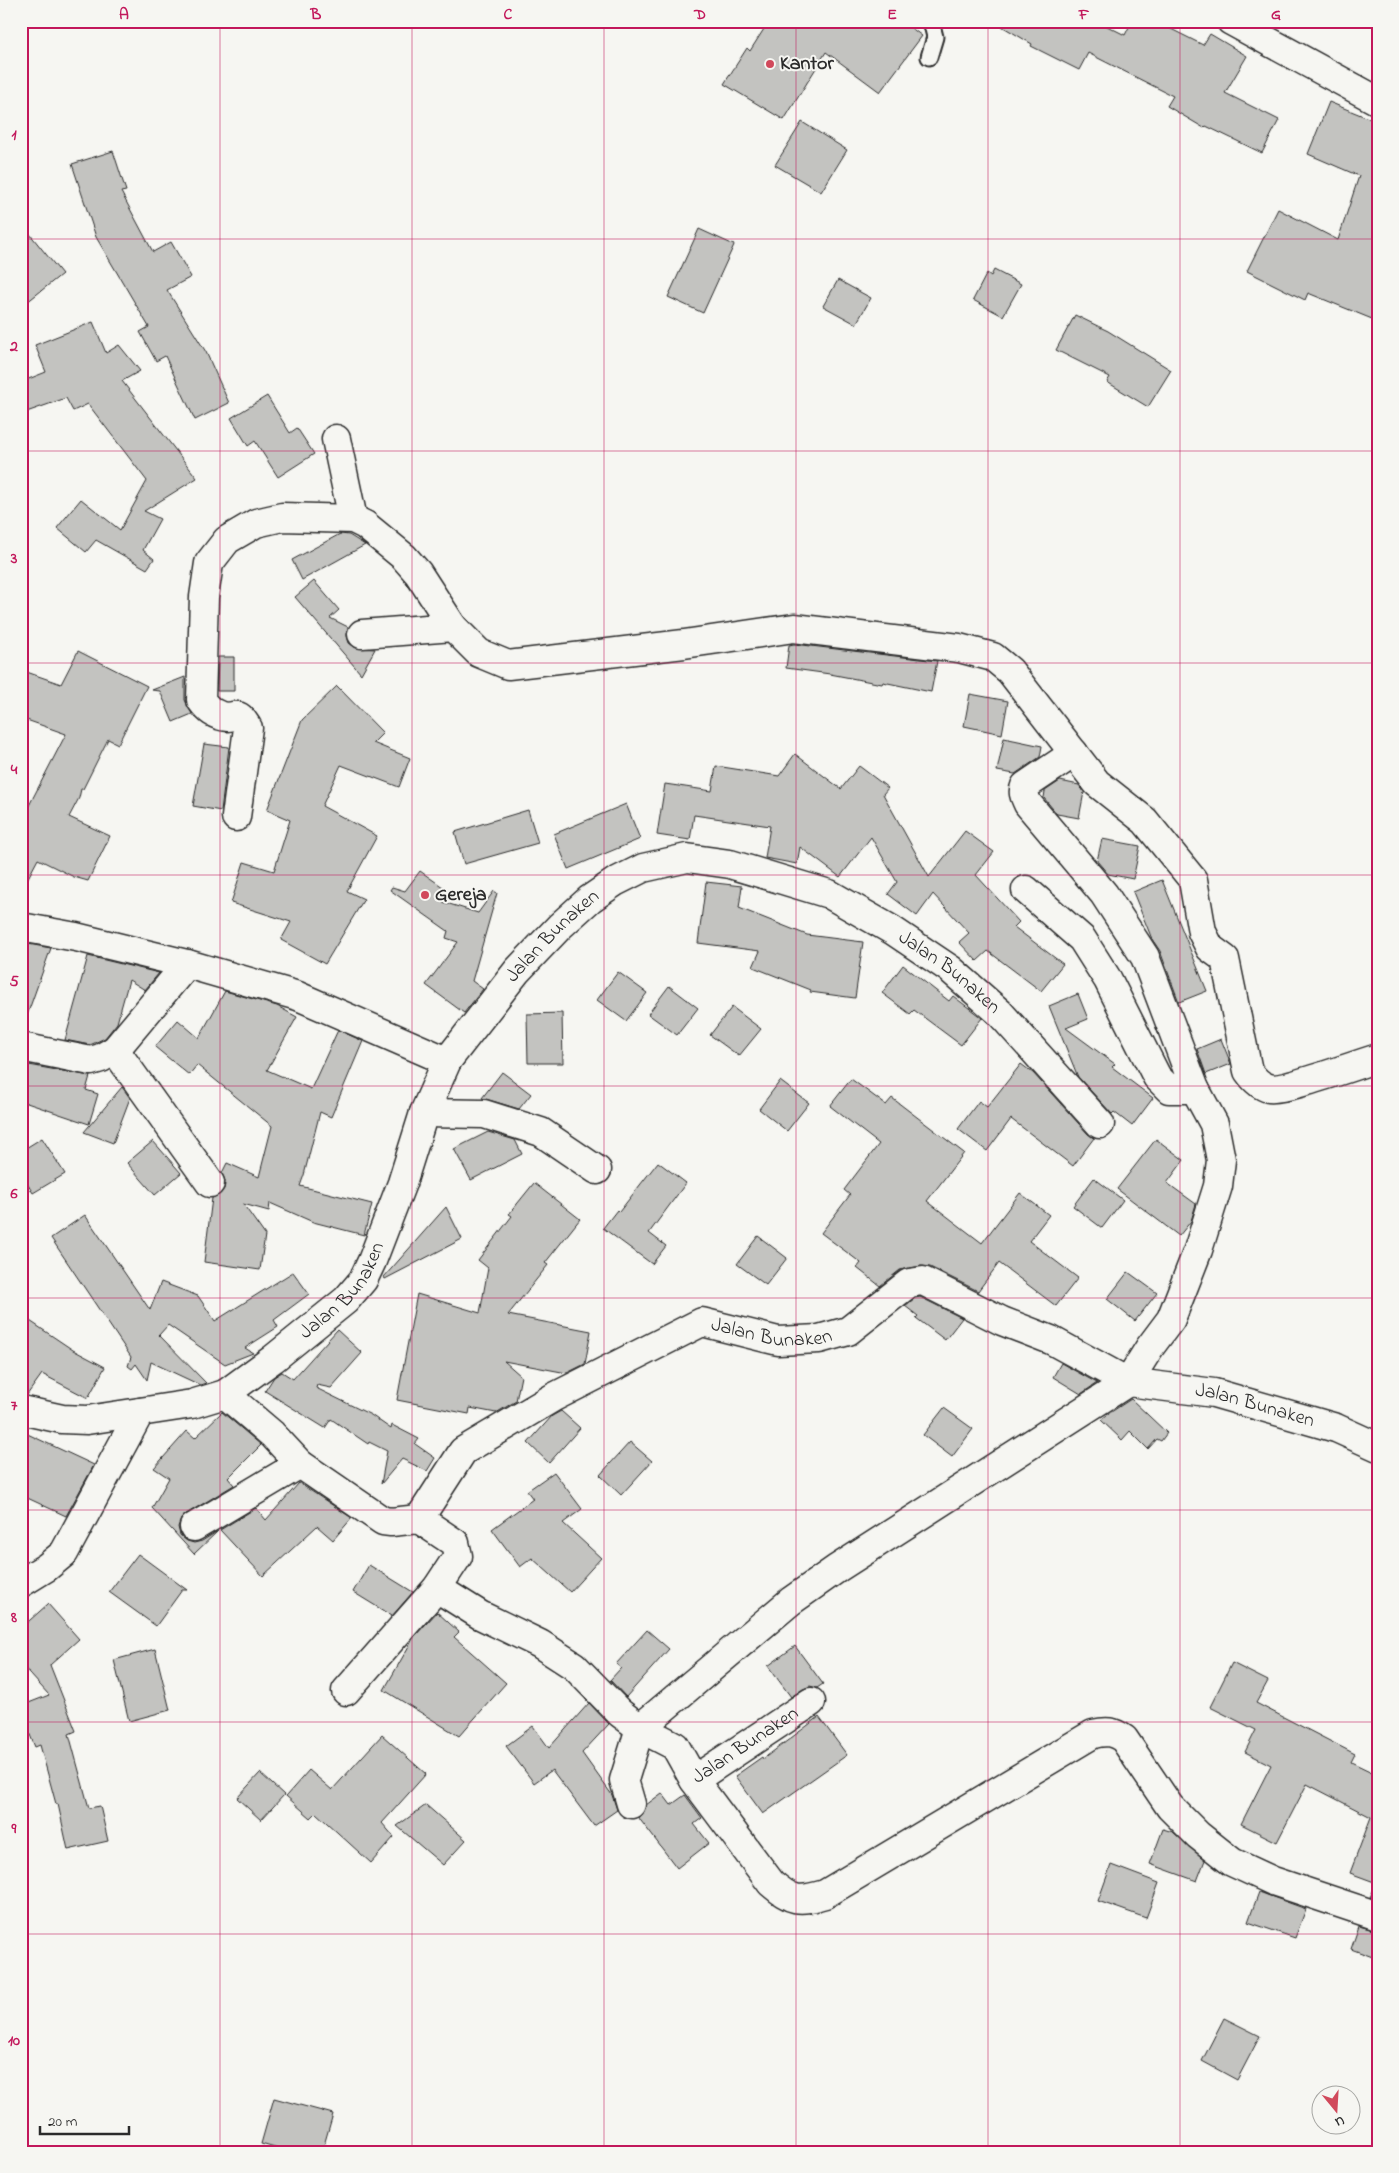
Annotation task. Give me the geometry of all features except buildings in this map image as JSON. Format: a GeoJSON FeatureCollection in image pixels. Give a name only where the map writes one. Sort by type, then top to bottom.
{"type":"FeatureCollection","features":[{"type":"Feature","properties":{"kind":"main road"},"geometry":{"type":"LineString","coordinates":[[1231,21],[1378,101]]}},
{"type":"Feature","properties":{"kind":"main road"},"geometry":{"type":"LineString","coordinates":[[336,439],[353,519]]}},
{"type":"Feature","properties":{"kind":"main road"},"geometry":{"type":"LineString","coordinates":[[236,817],[248,728],[236,716],[229,717],[213,713],[207,709],[201,700],[204,597],[209,563],[227,540],[256,523],[282,517],[353,519],[365,525],[404,557],[418,573],[453,627],[479,653],[508,665],[684,644],[794,628],[960,648],[993,657],[1010,671],[1097,783],[1145,821],[1193,880],[1202,932],[1210,948],[1225,959],[1248,1071],[1257,1082],[1269,1089],[1292,1085],[1378,1058]]}},
{"type":"Feature","properties":{"kind":"main road"},"geometry":{"type":"LineString","coordinates":[[362,634],[453,627]]}},
{"type":"Feature","properties":{"kind":"main road"},"geometry":{"type":"LineString","coordinates":[[631,1804],[624,1780],[640,1728],[791,1601],[838,1568],[1128,1382],[1150,1347],[1172,1319],[1198,1250],[1218,1186],[1222,1160],[1214,1124],[1195,1089],[1145,957],[1104,894],[1025,798],[1023,791],[1025,786],[1074,752]]}},
{"type":"Feature","properties":{"kind":"main road","name":"Jalan Bunaken"},"geometry":{"type":"LineString","coordinates":[[21,1410],[62,1419],[87,1420],[192,1404],[225,1394],[273,1359],[346,1300],[363,1280],[372,1261],[402,1182],[424,1113],[447,1061],[517,971],[560,926],[590,899],[615,882],[643,868],[687,858],[730,864],[829,894],[892,930],[950,969],[999,1012],[1100,1124]]}},
{"type":"Feature","properties":{"kind":"main road"},"geometry":{"type":"LineString","coordinates":[[1026,890],[1082,940],[1108,980],[1157,1077],[1169,1089],[1195,1089]]}},
{"type":"Feature","properties":{"kind":"main road"},"geometry":{"type":"LineString","coordinates":[[21,927],[76,937],[187,964],[298,996],[447,1061]]}},
{"type":"Feature","properties":{"kind":"main road"},"geometry":{"type":"LineString","coordinates":[[21,1047],[91,1061],[101,1058],[115,1050],[187,964]]}},
{"type":"Feature","properties":{"kind":"main road"},"geometry":{"type":"LineString","coordinates":[[115,1050],[210,1183]]}},
{"type":"Feature","properties":{"kind":"main road"},"geometry":{"type":"LineString","coordinates":[[424,1113],[484,1114],[540,1132],[597,1170]]}},
{"type":"Feature","properties":{"kind":"main road","name":"Jalan Bunaken"},"geometry":{"type":"LineString","coordinates":[[419,1519],[463,1451],[554,1397],[702,1322],[778,1341],[819,1339],[848,1331],[909,1283],[922,1281],[1002,1321],[1051,1340],[1128,1382],[1214,1393],[1336,1428],[1378,1447]]}},
{"type":"Feature","properties":{"kind":"main road"},"geometry":{"type":"LineString","coordinates":[[225,1394],[272,1434],[300,1464],[382,1520],[391,1522],[419,1519],[455,1543],[458,1550],[453,1565],[438,1588],[346,1690]]}},
{"type":"Feature","properties":{"kind":"main road"},"geometry":{"type":"LineString","coordinates":[[21,1583],[47,1567],[64,1553],[140,1412]]}},
{"type":"Feature","properties":{"kind":"main road"},"geometry":{"type":"LineString","coordinates":[[194,1527],[300,1464]]}},
{"type":"Feature","properties":{"kind":"main road","name":"Jalan Bunaken"},"geometry":{"type":"LineString","coordinates":[[438,1588],[480,1615],[540,1644],[574,1666],[620,1713],[640,1728],[675,1746],[694,1780],[811,1702]]}},
{"type":"Feature","properties":{"kind":"main road"},"geometry":{"type":"LineString","coordinates":[[694,1780],[771,1883],[786,1896],[805,1900],[825,1894],[1093,1734],[1105,1731],[1114,1732],[1124,1739],[1170,1807],[1198,1835],[1232,1862],[1274,1881],[1378,1916]]}},
{"type":"Feature","properties":{"kind":"lane"},"geometry":{"type":"LineString","coordinates":[[930,57],[935,38],[931,21]]}},
{"type":"Feature","properties":{"kind":"place","name":"Kantor"},"geometry":{"type":"Point","coordinates":[770,64]}},
{"type":"Feature","properties":{"kind":"place","name":"Gereja"},"geometry":{"type":"Point","coordinates":[425,895]}}]}
